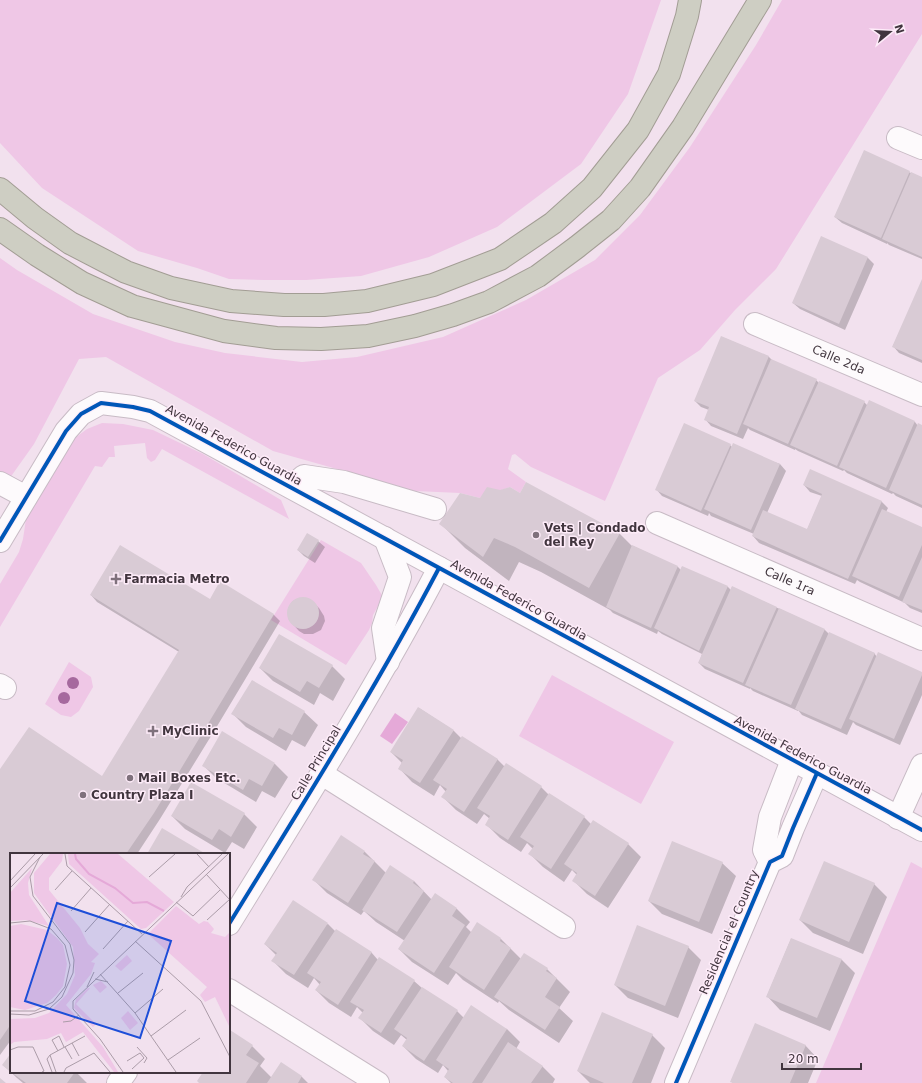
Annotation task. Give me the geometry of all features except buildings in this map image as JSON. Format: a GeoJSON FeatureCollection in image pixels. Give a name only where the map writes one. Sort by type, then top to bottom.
{"type":"FeatureCollection","features":[{"type":"Feature","properties":{"kind":"highway"},"geometry":{"type":"LineString","coordinates":[[0,189],[35,218],[70,243],[126,272],[171,288],[231,301],[284,305],[324,305],[367,301],[433,285],[500,259],[553,223],[592,188],[638,130],[669,74],[687,16],[690,0]]}},
{"type":"Feature","properties":{"kind":"highway"},"geometry":{"type":"LineString","coordinates":[[0,229],[37,255],[82,283],[132,306],[224,332],[276,338],[322,339],[360,337],[415,326],[453,315],[488,302],[538,276],[611,220],[640,188],[683,127],[760,0]]}},
{"type":"Feature","properties":{"kind":"street"},"geometry":{"type":"LineString","coordinates":[[898,138],[922,148]]}},
{"type":"Feature","properties":{"kind":"street","name":"Calle 2da"},"geometry":{"type":"LineString","coordinates":[[755,324],[922,395]]}},
{"type":"Feature","properties":{"kind":"street","name":"Avenida Federico Guardia"},"geometry":{"type":"LineString","coordinates":[[26,497],[66,431],[81,414],[101,403],[133,407],[150,411],[922,830]]}},
{"type":"Feature","properties":{"kind":"street"},"geometry":{"type":"LineString","coordinates":[[291,488],[304,476],[344,482],[435,509]]}},
{"type":"Feature","properties":{"kind":"street"},"geometry":{"type":"LineString","coordinates":[[0,483],[26,497],[0,541]]}},
{"type":"Feature","properties":{"kind":"street","name":"Calle 1ra"},"geometry":{"type":"LineString","coordinates":[[657,523],[922,639]]}},
{"type":"Feature","properties":{"kind":"street"},"geometry":{"type":"LineString","coordinates":[[385,538],[400,577],[383,628],[388,662]]}},
{"type":"Feature","properties":{"kind":"street","name":"Calle Principal"},"geometry":{"type":"LineString","coordinates":[[230,922],[322,774],[417,611],[439,568]]}},
{"type":"Feature","properties":{"kind":"street","name":"Residencial el Country"},"geometry":{"type":"LineString","coordinates":[[770,862],[764,850],[770,817],[792,760]]}},
{"type":"Feature","properties":{"kind":"street"},"geometry":{"type":"LineString","coordinates":[[898,818],[922,765]]}},
{"type":"Feature","properties":{"kind":"street","name":"Residencial el Country"},"geometry":{"type":"LineString","coordinates":[[676,1083],[770,862],[782,856],[817,773]]}},
{"type":"Feature","properties":{"kind":"street"},"geometry":{"type":"LineString","coordinates":[[322,774],[564,927]]}},
{"type":"Feature","properties":{"kind":"street"},"geometry":{"type":"LineString","coordinates":[[230,991],[378,1083]]}},
{"type":"Feature","properties":{"kind":"street"},"geometry":{"type":"LineString","coordinates":[[118,1083],[125,1073]]}},
{"type":"Feature","properties":{"kind":"shaded area"},"geometry":{"type":"Polygon","coordinates":[[[0,0],[661,0],[628,94],[581,164],[497,227],[429,257],[361,276],[306,280],[265,280],[229,279],[138,251],[42,188],[0,143],[0,0]]]}},
{"type":"Feature","properties":{"kind":"shaded area"},"geometry":{"type":"Polygon","coordinates":[[[782,0],[922,0],[922,34],[776,269],[735,310],[700,350],[658,378],[605,501],[531,467],[515,454],[512,455],[508,469],[526,482],[520,493],[510,487],[480,498],[460,493],[415,491],[273,451],[106,357],[79,359],[34,444],[0,494],[0,258],[17,270],[93,314],[175,342],[225,353],[302,362],[357,357],[443,337],[526,300],[595,260],[640,215],[690,147],[756,45],[782,0]]]}},
{"type":"Feature","properties":{"kind":"shaded area"},"geometry":{"type":"Polygon","coordinates":[[[102,423],[123,424],[153,430],[203,454],[281,500],[289,519],[162,449],[155,460],[151,462],[147,458],[145,443],[114,446],[115,457],[109,457],[102,467],[95,466],[0,627],[0,584],[19,552],[23,539],[26,519],[56,467],[75,438],[87,429],[102,423]]]}},
{"type":"Feature","properties":{"kind":"shaded area"},"geometry":{"type":"Polygon","coordinates":[[[321,540],[361,563],[383,597],[373,615],[369,630],[346,665],[271,620],[321,540]]]}},
{"type":"Feature","properties":{"kind":"shaded area"},"geometry":{"type":"Polygon","coordinates":[[[69,662],[91,677],[93,687],[79,711],[71,717],[61,715],[45,704],[69,662]]]}},
{"type":"Feature","properties":{"kind":"shaded area"},"geometry":{"type":"Polygon","coordinates":[[[552,675],[674,742],[641,804],[519,736],[552,675]]]}},
{"type":"Feature","properties":{"kind":"shaded area"},"geometry":{"type":"Polygon","coordinates":[[[395,713],[408,722],[392,744],[380,736],[395,713]]]}},
{"type":"Feature","properties":{"kind":"shaded area"},"geometry":{"type":"Polygon","coordinates":[[[911,862],[922,868],[922,1083],[816,1083],[911,862]]]}},
{"type":"Feature","properties":{"kind":"cycle path"},"geometry":{"type":"LineString","coordinates":[[0,541],[66,431],[81,414],[101,403],[133,407],[150,411],[922,830]]}},
{"type":"Feature","properties":{"kind":"cycle path"},"geometry":{"type":"LineString","coordinates":[[230,922],[389,659],[439,568]]}},
{"type":"Feature","properties":{"kind":"cycle path"},"geometry":{"type":"LineString","coordinates":[[676,1083],[770,862],[782,856],[817,773]]}},
{"type":"Feature","properties":{"kind":"place","name":"Vets | Condado del Rey"},"geometry":{"type":"Point","coordinates":[536,535]}},
{"type":"Feature","properties":{"kind":"place","name":"Farmacia Metro"},"geometry":{"type":"Point","coordinates":[116,579]}},
{"type":"Feature","properties":{"kind":"place","name":"MyClinic"},"geometry":{"type":"Point","coordinates":[153,731]}},
{"type":"Feature","properties":{"kind":"place","name":"Mail Boxes Etc."},"geometry":{"type":"Point","coordinates":[130,778]}},
{"type":"Feature","properties":{"kind":"place","name":"Country Plaza I"},"geometry":{"type":"Point","coordinates":[83,795]}}]}
